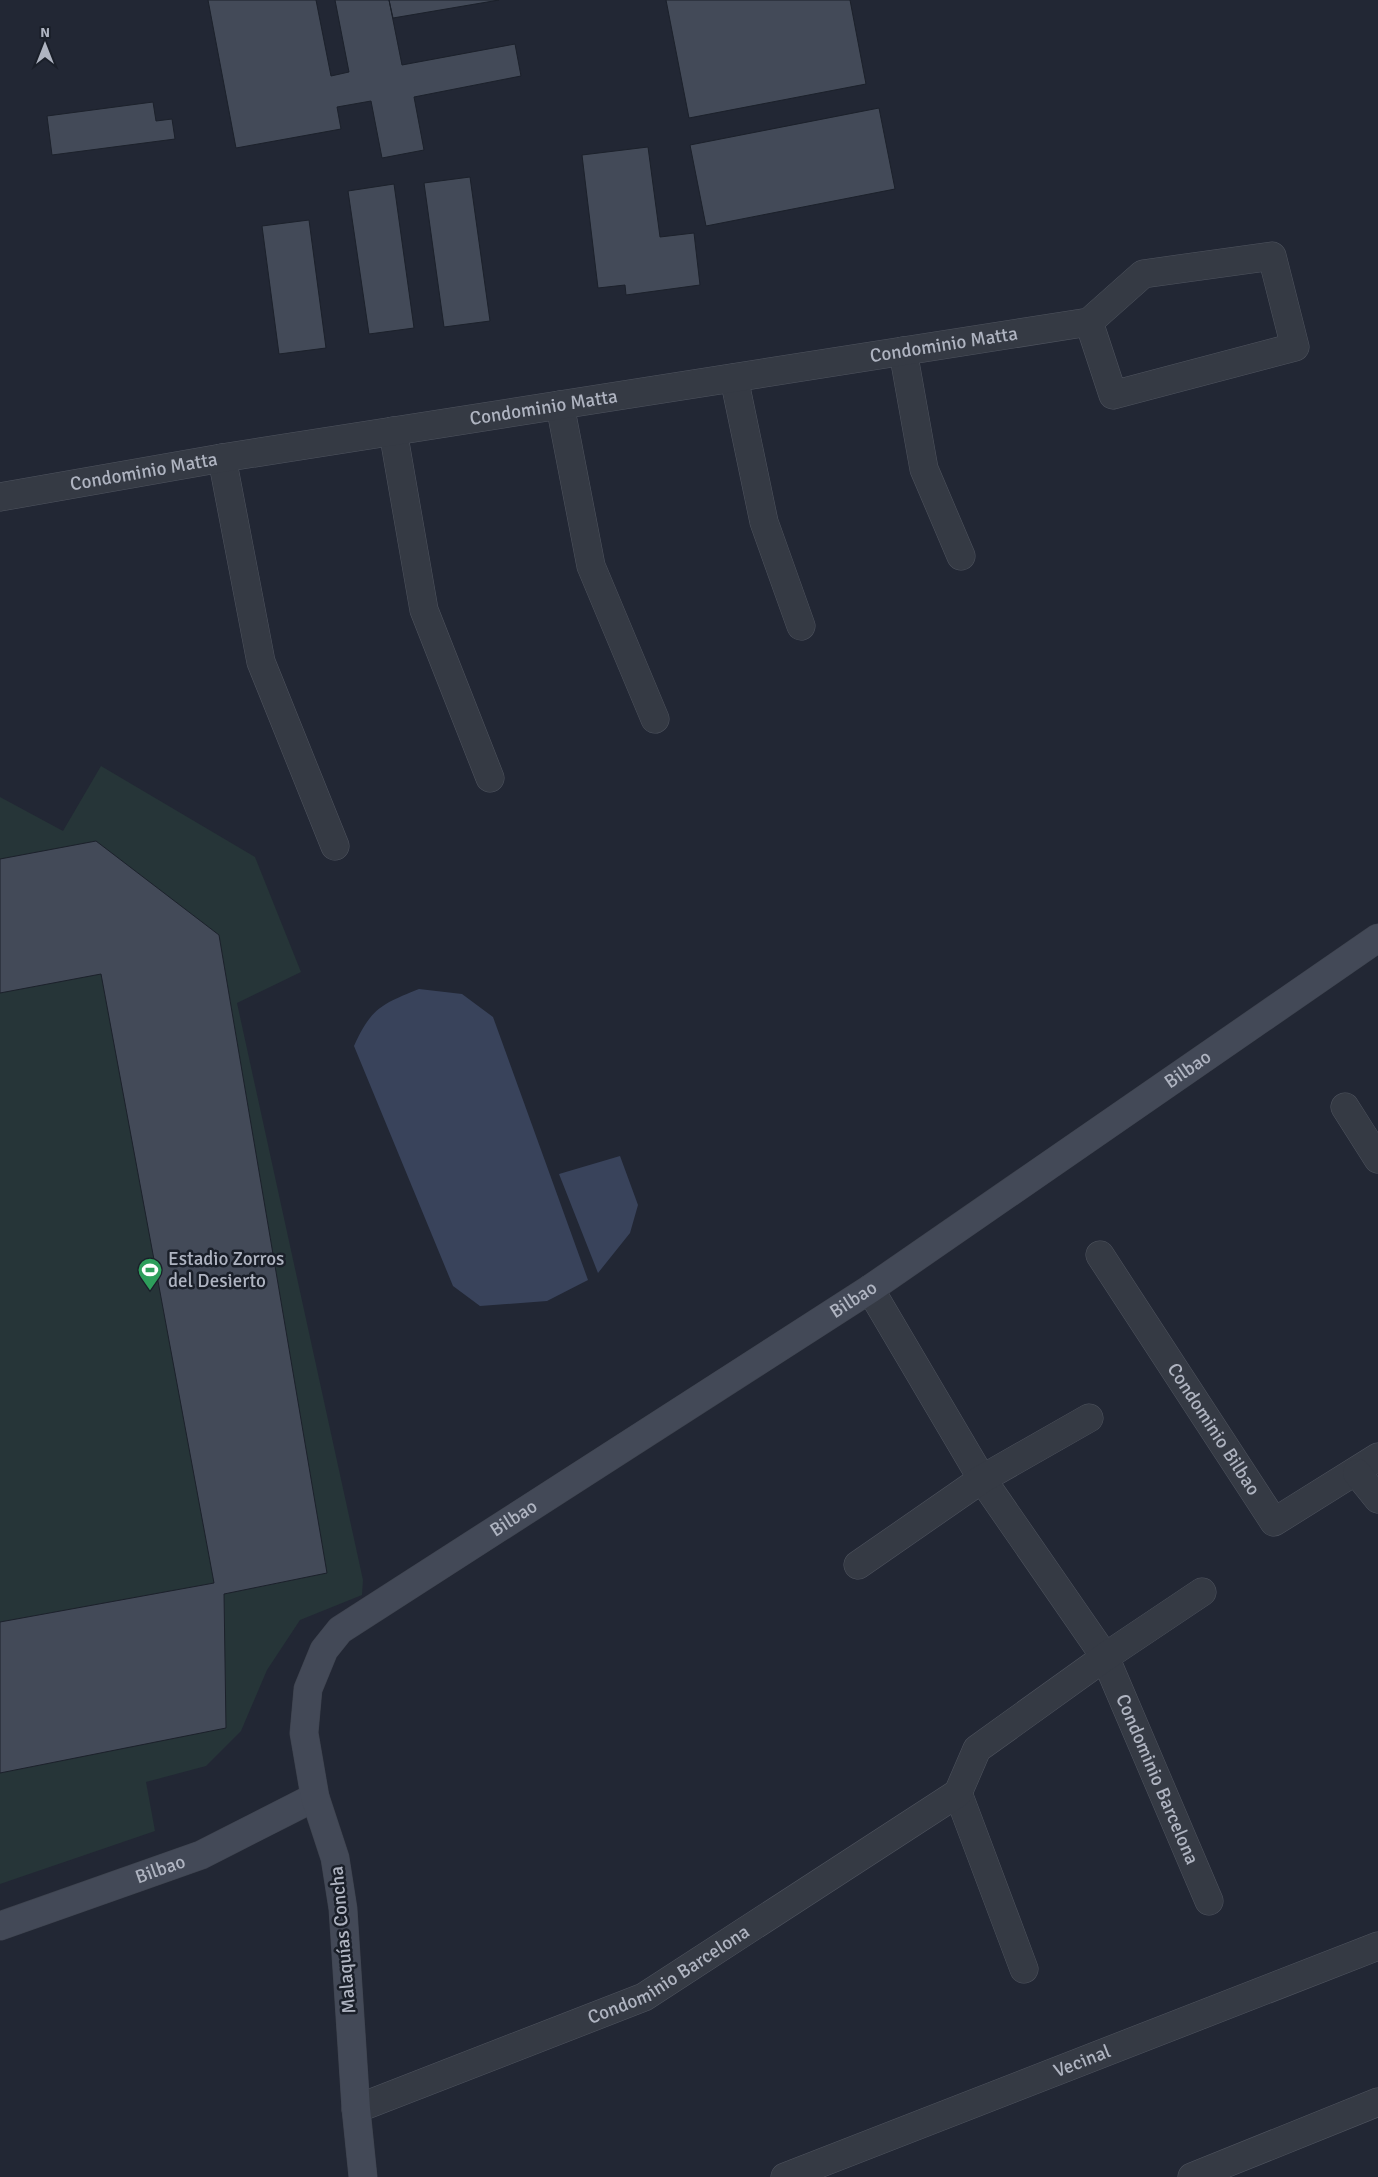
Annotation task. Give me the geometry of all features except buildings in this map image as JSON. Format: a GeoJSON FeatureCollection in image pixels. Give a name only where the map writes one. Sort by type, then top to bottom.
{"type":"FeatureCollection","features":[{"type":"Feature","properties":{"kind":"street"},"geometry":{"type":"LineString","coordinates":[[1272,256],[1295,346],[1113,395],[1090,322],[1143,274],[1272,256]]}},
{"type":"Feature","properties":{"kind":"street","name":"Condominio Matta"},"geometry":{"type":"LineString","coordinates":[[0,497],[222,458],[1090,322]]}},
{"type":"Feature","properties":{"kind":"street"},"geometry":{"type":"LineString","coordinates":[[903,351],[924,469],[961,556]]}},
{"type":"Feature","properties":{"kind":"street"},"geometry":{"type":"LineString","coordinates":[[734,378],[764,522],[801,626]]}},
{"type":"Feature","properties":{"kind":"street"},"geometry":{"type":"LineString","coordinates":[[560,405],[591,566],[655,719]]}},
{"type":"Feature","properties":{"kind":"street"},"geometry":{"type":"LineString","coordinates":[[393,431],[424,610],[490,778]]}},
{"type":"Feature","properties":{"kind":"street"},"geometry":{"type":"LineString","coordinates":[[222,458],[261,662],[335,846]]}},
{"type":"Feature","properties":{"kind":"street","name":"Bilbao"},"geometry":{"type":"LineString","coordinates":[[324,1650],[340,1630],[870,1289],[1378,938]]}},
{"type":"Feature","properties":{"kind":"street"},"geometry":{"type":"LineString","coordinates":[[1345,1107],[1378,1159]]}},
{"type":"Feature","properties":{"kind":"street","name":"Condominio Bilbao"},"geometry":{"type":"LineString","coordinates":[[1100,1255],[1274,1522],[1367,1465],[1378,1499]]}},
{"type":"Feature","properties":{"kind":"street","name":"Condominio Barcelona"},"geometry":{"type":"LineString","coordinates":[[870,1289],[982,1479],[1105,1656],[1209,1902]]}},
{"type":"Feature","properties":{"kind":"street"},"geometry":{"type":"LineString","coordinates":[[858,1565],[982,1479],[1090,1418]]}},
{"type":"Feature","properties":{"kind":"street"},"geometry":{"type":"LineString","coordinates":[[1024,1969],[958,1794],[977,1749],[1105,1656],[1202,1592]]}},
{"type":"Feature","properties":{"kind":"street","name":"Malaquías Concha"},"geometry":{"type":"LineString","coordinates":[[324,1650],[308,1689],[304,1733],[315,1797],[335,1858],[343,1909],[356,2109],[363,2177]]}},
{"type":"Feature","properties":{"kind":"street","name":"Condominio Barcelona"},"geometry":{"type":"LineString","coordinates":[[356,2109],[644,1997],[958,1794]]}},
{"type":"Feature","properties":{"kind":"street","name":"Bilbao"},"geometry":{"type":"LineString","coordinates":[[0,1926],[201,1855],[315,1797]]}},
{"type":"Feature","properties":{"kind":"street","name":"Vecinal"},"geometry":{"type":"LineString","coordinates":[[785,2177],[1378,1946]]}},
{"type":"Feature","properties":{"kind":"street"},"geometry":{"type":"LineString","coordinates":[[1192,2177],[1378,2102]]}},
{"type":"Feature","properties":{"kind":"shaded area","name":"Estadio Zorros del Desierto"},"geometry":{"type":"Polygon","coordinates":[[[101,766],[255,857],[301,972],[237,1003],[363,1580],[362,1595],[300,1620],[267,1670],[241,1731],[206,1766],[146,1782],[155,1831],[0,1884],[0,797],[63,831],[101,766]]]}},
{"type":"Feature","properties":{"kind":"water"},"geometry":{"type":"Polygon","coordinates":[[[419,989],[462,994],[493,1017],[588,1280],[547,1301],[480,1306],[453,1286],[354,1046],[372,1015],[396,999],[419,989]]]}},
{"type":"Feature","properties":{"kind":"water"},"geometry":{"type":"Polygon","coordinates":[[[620,1156],[638,1205],[630,1233],[598,1273],[559,1174],[620,1156]]]}},
{"type":"Feature","properties":{"kind":"place","name":"Estadio Zorros del Desierto"},"geometry":{"type":"Point","coordinates":[150,1291]}}]}
